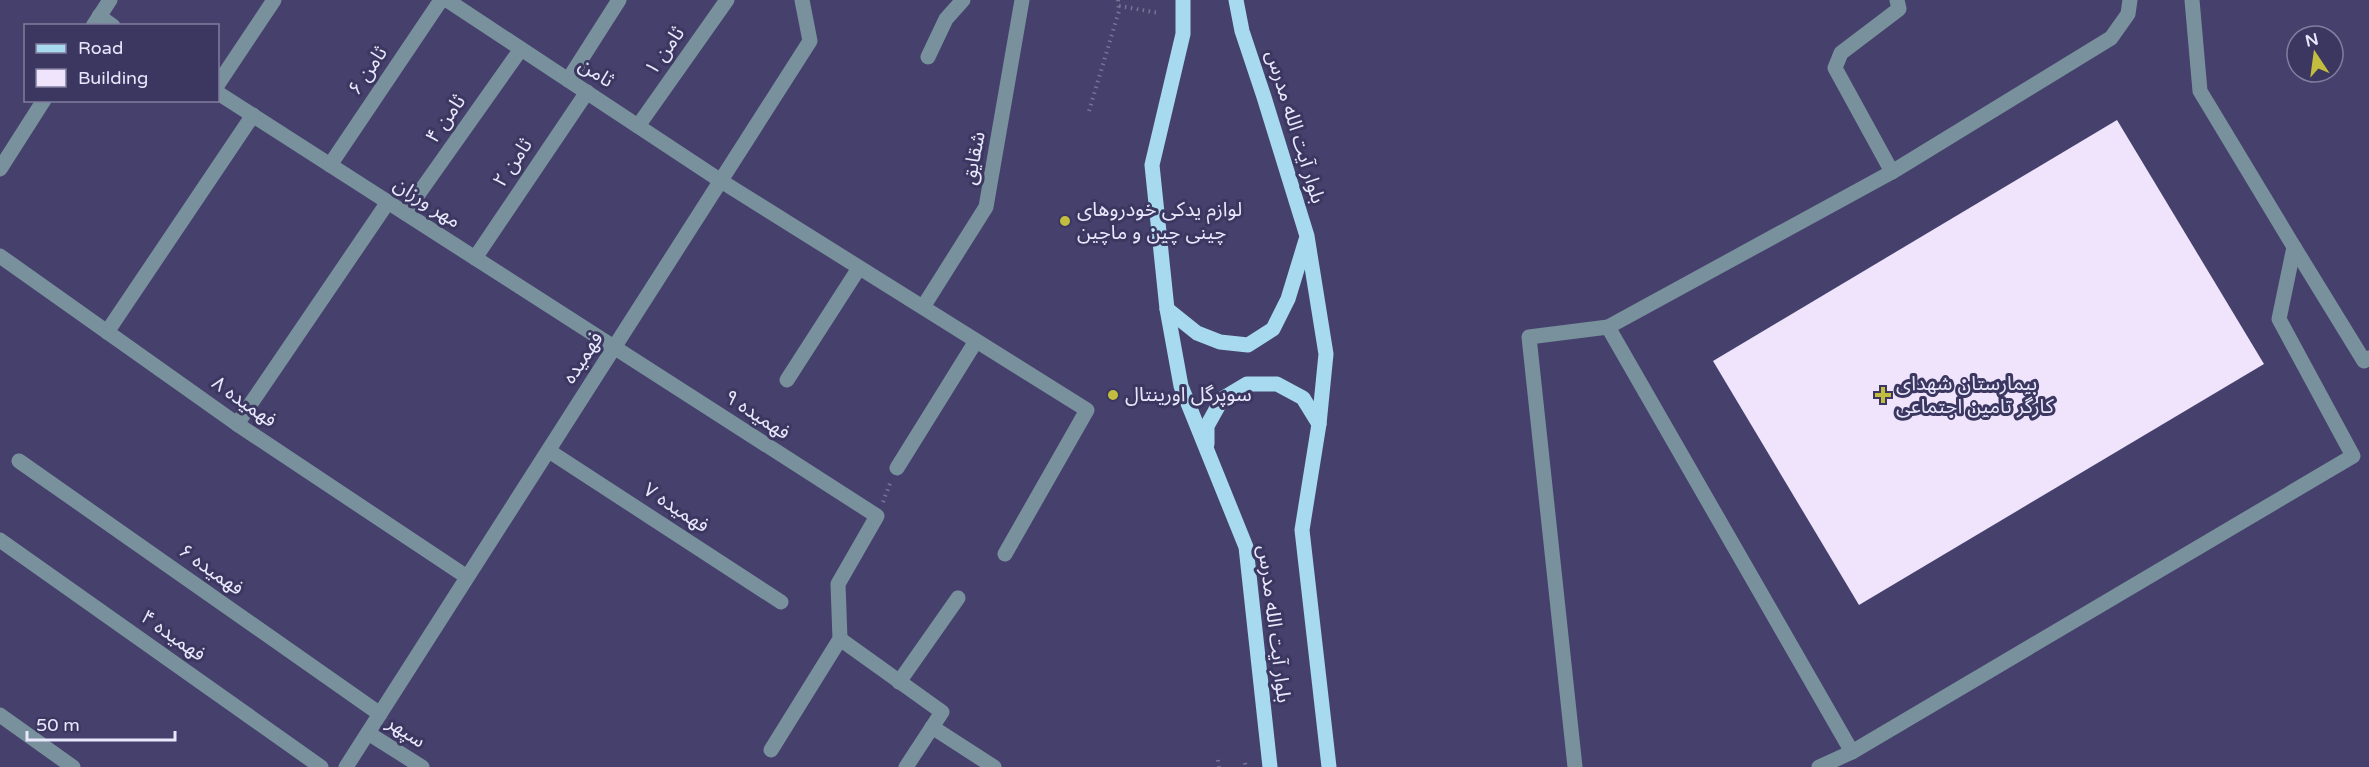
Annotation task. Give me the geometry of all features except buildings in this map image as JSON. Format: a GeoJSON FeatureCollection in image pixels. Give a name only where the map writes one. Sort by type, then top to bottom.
{"type":"FeatureCollection","features":[{"type":"Feature","properties":{"kind":"main road","name":"بلوار آیت الله مدرس"},"geometry":{"type":"LineString","coordinates":[[1183,0],[1183,34],[1152,165],[1167,309],[1181,386],[1246,547],[1270,767]]}},
{"type":"Feature","properties":{"kind":"main road","name":"بلوار آیت الله مدرس"},"geometry":{"type":"LineString","coordinates":[[1236,0],[1242,31],[1307,236],[1326,354],[1319,424],[1302,530],[1329,767]]}},
{"type":"Feature","properties":{"kind":"main road"},"geometry":{"type":"LineString","coordinates":[[1167,309],[1197,333],[1221,342],[1248,345],[1273,329],[1288,300],[1307,236]]}},
{"type":"Feature","properties":{"kind":"main road"},"geometry":{"type":"LineString","coordinates":[[1207,455],[1207,426],[1222,399],[1248,384],[1277,384],[1303,398],[1319,424]]}},
{"type":"Feature","properties":{"kind":"street"},"geometry":{"type":"LineString","coordinates":[[96,21],[110,0]]}},
{"type":"Feature","properties":{"kind":"street"},"geometry":{"type":"LineString","coordinates":[[219,82],[274,0]]}},
{"type":"Feature","properties":{"kind":"street","name":"ثامن ۶"},"geometry":{"type":"LineString","coordinates":[[330,165],[441,0]]}},
{"type":"Feature","properties":{"kind":"street","name":"ثامن"},"geometry":{"type":"LineString","coordinates":[[447,0],[721,181],[1087,410],[1005,554]]}},
{"type":"Feature","properties":{"kind":"street"},"geometry":{"type":"LineString","coordinates":[[568,80],[619,0]]}},
{"type":"Feature","properties":{"kind":"street","name":"ثامن ۱"},"geometry":{"type":"LineString","coordinates":[[638,126],[727,0]]}},
{"type":"Feature","properties":{"kind":"street","name":"فهمیده"},"geometry":{"type":"LineString","coordinates":[[346,767],[810,41],[801,0]]}},
{"type":"Feature","properties":{"kind":"street"},"geometry":{"type":"LineString","coordinates":[[928,57],[946,19],[963,0]]}},
{"type":"Feature","properties":{"kind":"street","name":"شقایق"},"geometry":{"type":"LineString","coordinates":[[923,307],[986,207],[1022,0]]}},
{"type":"Feature","properties":{"kind":"street"},"geometry":{"type":"LineString","coordinates":[[1892,172],[1835,68],[1841,53],[1899,9],[1897,0]]}},
{"type":"Feature","properties":{"kind":"street"},"geometry":{"type":"LineString","coordinates":[[1575,767],[1528,337],[1608,327],[1892,172],[2111,38],[2128,14],[2130,0]]}},
{"type":"Feature","properties":{"kind":"street"},"geometry":{"type":"LineString","coordinates":[[2192,0],[2200,91],[2364,361],[2369,358]]}},
{"type":"Feature","properties":{"kind":"street","name":"ثامن ۴"},"geometry":{"type":"LineString","coordinates":[[405,213],[520,49]]}},
{"type":"Feature","properties":{"kind":"street","name":"ثامن ۲"},"geometry":{"type":"LineString","coordinates":[[475,258],[587,92]]}},
{"type":"Feature","properties":{"kind":"street","name":"مهر ورزان"},"geometry":{"type":"LineString","coordinates":[[219,94],[615,348]]}},
{"type":"Feature","properties":{"kind":"street"},"geometry":{"type":"LineString","coordinates":[[3,158],[43,102]]}},
{"type":"Feature","properties":{"kind":"street"},"geometry":{"type":"LineString","coordinates":[[107,332],[252,115]]}},
{"type":"Feature","properties":{"kind":"street"},"geometry":{"type":"LineString","coordinates":[[237,424],[388,202]]}},
{"type":"Feature","properties":{"kind":"street"},"geometry":{"type":"LineString","coordinates":[[1819,767],[1852,752],[2353,456],[2279,319],[2294,247]]}},
{"type":"Feature","properties":{"kind":"street","name":"فهمیده ۸"},"geometry":{"type":"LineString","coordinates":[[0,256],[237,424],[468,577]]}},
{"type":"Feature","properties":{"kind":"street"},"geometry":{"type":"LineString","coordinates":[[788,380],[860,268]]}},
{"type":"Feature","properties":{"kind":"street"},"geometry":{"type":"LineString","coordinates":[[1608,327],[1852,752]]}},
{"type":"Feature","properties":{"kind":"street"},"geometry":{"type":"LineString","coordinates":[[897,468],[976,341]]}},
{"type":"Feature","properties":{"kind":"street","name":"فهمیده ۹"},"geometry":{"type":"LineString","coordinates":[[615,348],[877,516]]}},
{"type":"Feature","properties":{"kind":"street","name":"فهمیده ۷"},"geometry":{"type":"LineString","coordinates":[[549,451],[780,602]]}},
{"type":"Feature","properties":{"kind":"street","name":"فهمیده ۶"},"geometry":{"type":"LineString","coordinates":[[19,460],[380,714]]}},
{"type":"Feature","properties":{"kind":"street"},"geometry":{"type":"LineString","coordinates":[[771,750],[840,639],[838,584],[877,516]]}},
{"type":"Feature","properties":{"kind":"street","name":"فهمیده ۴"},"geometry":{"type":"LineString","coordinates":[[0,540],[321,767]]}},
{"type":"Feature","properties":{"kind":"street"},"geometry":{"type":"LineString","coordinates":[[899,682],[958,598]]}},
{"type":"Feature","properties":{"kind":"street"},"geometry":{"type":"LineString","coordinates":[[840,639],[942,712],[906,767]]}},
{"type":"Feature","properties":{"kind":"street"},"geometry":{"type":"LineString","coordinates":[[0,715],[73,767]]}},
{"type":"Feature","properties":{"kind":"street"},"geometry":{"type":"LineString","coordinates":[[932,727],[994,767]]}},
{"type":"Feature","properties":{"kind":"street","name":"سپهر"},"geometry":{"type":"LineString","coordinates":[[368,733],[422,767]]}},
{"type":"Feature","properties":{"kind":"path"},"geometry":{"type":"LineString","coordinates":[[1089,111],[1119,11],[1118,0]]}},
{"type":"Feature","properties":{"kind":"path"},"geometry":{"type":"LineString","coordinates":[[1119,6],[1159,13]]}},
{"type":"Feature","properties":{"kind":"path"},"geometry":{"type":"LineString","coordinates":[[877,516],[897,468]]}},
{"type":"Feature","properties":{"kind":"path"},"geometry":{"type":"LineString","coordinates":[[1218,760],[1219,767]]}},
{"type":"Feature","properties":{"kind":"place","name":"لوازم یدکی خودروهای چینی چین و ماچین"},"geometry":{"type":"Point","coordinates":[1065,221]}},
{"type":"Feature","properties":{"kind":"place","name":"سوپرگل اورینتال"},"geometry":{"type":"Point","coordinates":[1113,395]}},
{"type":"Feature","properties":{"kind":"place","name":"بیمارستان شهدای کارگر تامین اجتماعی"},"geometry":{"type":"Point","coordinates":[1883,395]}}]}
